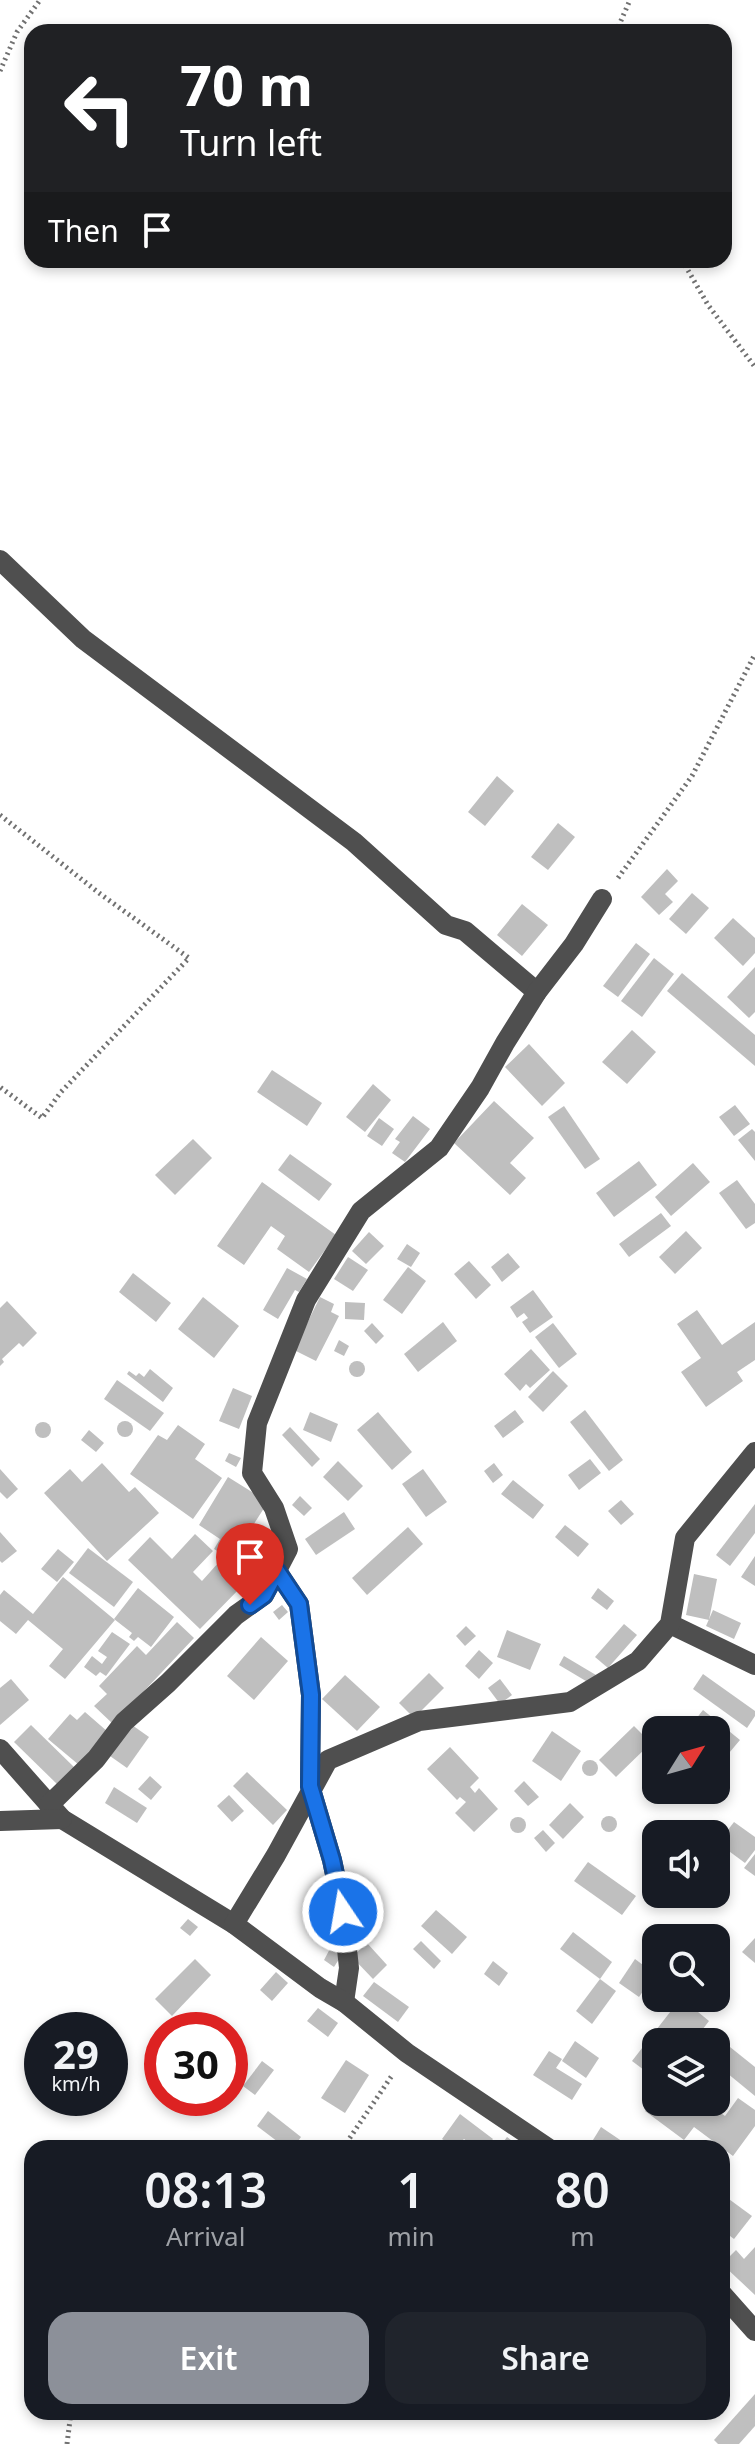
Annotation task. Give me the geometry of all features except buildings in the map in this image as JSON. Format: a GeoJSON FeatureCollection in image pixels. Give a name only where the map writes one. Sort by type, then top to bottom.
{"type":"FeatureCollection","features":[{"type":"Feature","properties":{"kind":"street"},"geometry":{"type":"LineString","coordinates":[[0,560],[83,639],[354,842],[446,925],[465,931],[537,992]]}},
{"type":"Feature","properties":{"kind":"street"},"geometry":{"type":"LineString","coordinates":[[0,1821],[56,1812],[124,1722],[236,1615],[264,1595],[288,1549],[274,1508],[252,1473],[257,1423],[306,1300],[361,1211],[439,1148],[480,1088],[537,992],[574,944],[602,899]]}},
{"type":"Feature","properties":{"kind":"street"},"geometry":{"type":"LineString","coordinates":[[234,1924],[328,1760],[419,1721],[570,1702],[638,1661],[670,1624],[685,1538],[755,1452]]}},
{"type":"Feature","properties":{"kind":"street"},"geometry":{"type":"LineString","coordinates":[[277,1571],[299,1604],[311,1695],[311,1792],[332,1860],[343,1912],[349,1968],[344,2002]]}},
{"type":"Feature","properties":{"kind":"street"},"geometry":{"type":"LineString","coordinates":[[670,1624],[755,1665]]}},
{"type":"Feature","properties":{"kind":"street"},"geometry":{"type":"LineString","coordinates":[[0,1749],[56,1812],[234,1924],[320,1988],[344,2002],[407,2053],[536,2140]]}},
{"type":"Feature","properties":{"kind":"street"},"geometry":{"type":"LineString","coordinates":[[730,2303],[755,2331]]}},
{"type":"Feature","properties":{"kind":"path"},"geometry":{"type":"LineString","coordinates":[[0,71],[17,32],[40,0]]}},
{"type":"Feature","properties":{"kind":"path"},"geometry":{"type":"LineString","coordinates":[[620,24],[630,0]]}},
{"type":"Feature","properties":{"kind":"path"},"geometry":{"type":"LineString","coordinates":[[687,268],[708,305],[755,367]]}},
{"type":"Feature","properties":{"kind":"path"},"geometry":{"type":"LineString","coordinates":[[602,899],[692,776],[755,654]]}},
{"type":"Feature","properties":{"kind":"path"},"geometry":{"type":"LineString","coordinates":[[0,815],[99,893],[189,958],[61,1092],[42,1118],[0,1087]]}},
{"type":"Feature","properties":{"kind":"path"},"geometry":{"type":"LineString","coordinates":[[348,2140],[407,2053]]}},
{"type":"Feature","properties":{"kind":"path"},"geometry":{"type":"LineString","coordinates":[[67,2444],[70,2420]]}},
{"type":"Feature","properties":{"kind":"route"},"geometry":{"type":"LineString","coordinates":[[250,1605],[264,1595],[277,1571],[299,1604],[311,1695],[310,1786],[332,1860],[343,1912]]}}]}
